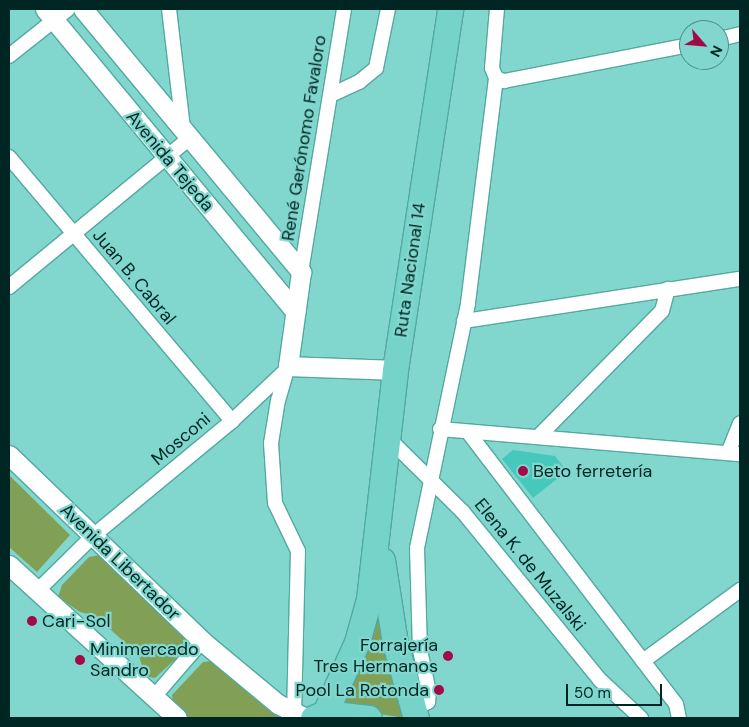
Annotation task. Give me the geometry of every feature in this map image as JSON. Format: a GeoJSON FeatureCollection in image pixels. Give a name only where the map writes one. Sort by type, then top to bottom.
{"type":"FeatureCollection","features":[{"type":"Feature","properties":{"kind":"highway","name":"Ruta Nacional 14"},"geometry":{"type":"LineString","coordinates":[[310,715],[357,642],[369,599],[395,370],[450,9]]}},
{"type":"Feature","properties":{"kind":"highway","name":"Ruta Nacional 14"},"geometry":{"type":"LineString","coordinates":[[378,532],[395,643],[415,714]]}},
{"type":"Feature","properties":{"kind":"highway"},"geometry":{"type":"LineString","coordinates":[[310,715],[369,718]]}},
{"type":"Feature","properties":{"kind":"main road","name":"Avenida Tejeda"},"geometry":{"type":"LineString","coordinates":[[84,9],[301,272]]}},
{"type":"Feature","properties":{"kind":"main road","name":"Avenida Tejeda"},"geometry":{"type":"LineString","coordinates":[[56,12],[167,157],[296,312]]}},
{"type":"Feature","properties":{"kind":"main road"},"geometry":{"type":"LineString","coordinates":[[301,272],[288,366],[395,370]]}},
{"type":"Feature","properties":{"kind":"main road","name":"Avenida Libertador"},"geometry":{"type":"LineString","coordinates":[[9,455],[202,642],[278,704],[310,715]]}},
{"type":"Feature","properties":{"kind":"main road"},"geometry":{"type":"LineString","coordinates":[[9,565],[36,592],[177,718]]}},
{"type":"Feature","properties":{"kind":"street"},"geometry":{"type":"LineString","coordinates":[[9,287],[167,157],[187,133],[169,9]]}},
{"type":"Feature","properties":{"kind":"street","name":"René Gerónomo Favaloro"},"geometry":{"type":"LineString","coordinates":[[301,272],[344,9]]}},
{"type":"Feature","properties":{"kind":"street"},"geometry":{"type":"LineString","coordinates":[[331,95],[359,82],[376,68],[388,9]]}},
{"type":"Feature","properties":{"kind":"street"},"geometry":{"type":"LineString","coordinates":[[415,714],[428,702],[429,692],[420,650],[417,548],[429,479],[464,321],[496,78],[492,68],[497,9]]}},
{"type":"Feature","properties":{"kind":"street"},"geometry":{"type":"LineString","coordinates":[[9,56],[56,12]]}},
{"type":"Feature","properties":{"kind":"street"},"geometry":{"type":"LineString","coordinates":[[496,78],[504,81],[679,47]]}},
{"type":"Feature","properties":{"kind":"street","name":"Juan B. Cabral"},"geometry":{"type":"LineString","coordinates":[[9,157],[232,421]]}},
{"type":"Feature","properties":{"kind":"street"},"geometry":{"type":"LineString","coordinates":[[464,321],[740,279]]}},
{"type":"Feature","properties":{"kind":"street"},"geometry":{"type":"LineString","coordinates":[[538,437],[662,311],[668,289]]}},
{"type":"Feature","properties":{"kind":"street"},"geometry":{"type":"LineString","coordinates":[[288,366],[278,400],[271,442],[275,502],[298,551],[310,715]]}},
{"type":"Feature","properties":{"kind":"street","name":"Mosconi"},"geometry":{"type":"LineString","coordinates":[[36,592],[93,536],[275,383],[288,366]]}},
{"type":"Feature","properties":{"kind":"street"},"geometry":{"type":"LineString","coordinates":[[440,429],[734,453],[740,422]]}},
{"type":"Feature","properties":{"kind":"street"},"geometry":{"type":"LineString","coordinates":[[468,432],[676,704],[679,718]]}},
{"type":"Feature","properties":{"kind":"street","name":"Elena K. de Muzalski"},"geometry":{"type":"LineString","coordinates":[[388,438],[463,512],[600,680],[641,718]]}},
{"type":"Feature","properties":{"kind":"street"},"geometry":{"type":"LineString","coordinates":[[644,661],[740,590]]}},
{"type":"Feature","properties":{"kind":"street"},"geometry":{"type":"LineString","coordinates":[[153,698],[202,642]]}},
{"type":"Feature","properties":{"kind":"green space"},"geometry":{"type":"Polygon","coordinates":[[[9,475],[70,535],[37,572],[9,547],[9,475]]]}},
{"type":"Feature","properties":{"kind":"green space"},"geometry":{"type":"Polygon","coordinates":[[[100,555],[190,638],[183,652],[155,678],[145,676],[139,656],[96,616],[80,612],[58,597],[62,585],[89,557],[100,555]]]}},
{"type":"Feature","properties":{"kind":"green space"},"geometry":{"type":"Polygon","coordinates":[[[377,580],[406,718],[336,708],[377,580]]]}},
{"type":"Feature","properties":{"kind":"green space"},"geometry":{"type":"Polygon","coordinates":[[[213,661],[289,718],[187,718],[173,706],[172,695],[203,662],[213,661]]]}},
{"type":"Feature","properties":{"kind":"building"},"geometry":{"type":"Polygon","coordinates":[[[513,450],[555,456],[567,471],[533,498],[502,459],[513,450]]]}},
{"type":"Feature","properties":{"kind":"place","name":"Beto ferretería"},"geometry":{"type":"Point","coordinates":[523,471]}},
{"type":"Feature","properties":{"kind":"place","name":"Cari-Sol"},"geometry":{"type":"Point","coordinates":[32,621]}},
{"type":"Feature","properties":{"kind":"place","name":"Forrajería Tres Hermanos"},"geometry":{"type":"Point","coordinates":[448,656]}},
{"type":"Feature","properties":{"kind":"place","name":"Minimercado Sandro"},"geometry":{"type":"Point","coordinates":[80,660]}},
{"type":"Feature","properties":{"kind":"place","name":"Pool La Rotonda"},"geometry":{"type":"Point","coordinates":[439,690]}}]}
